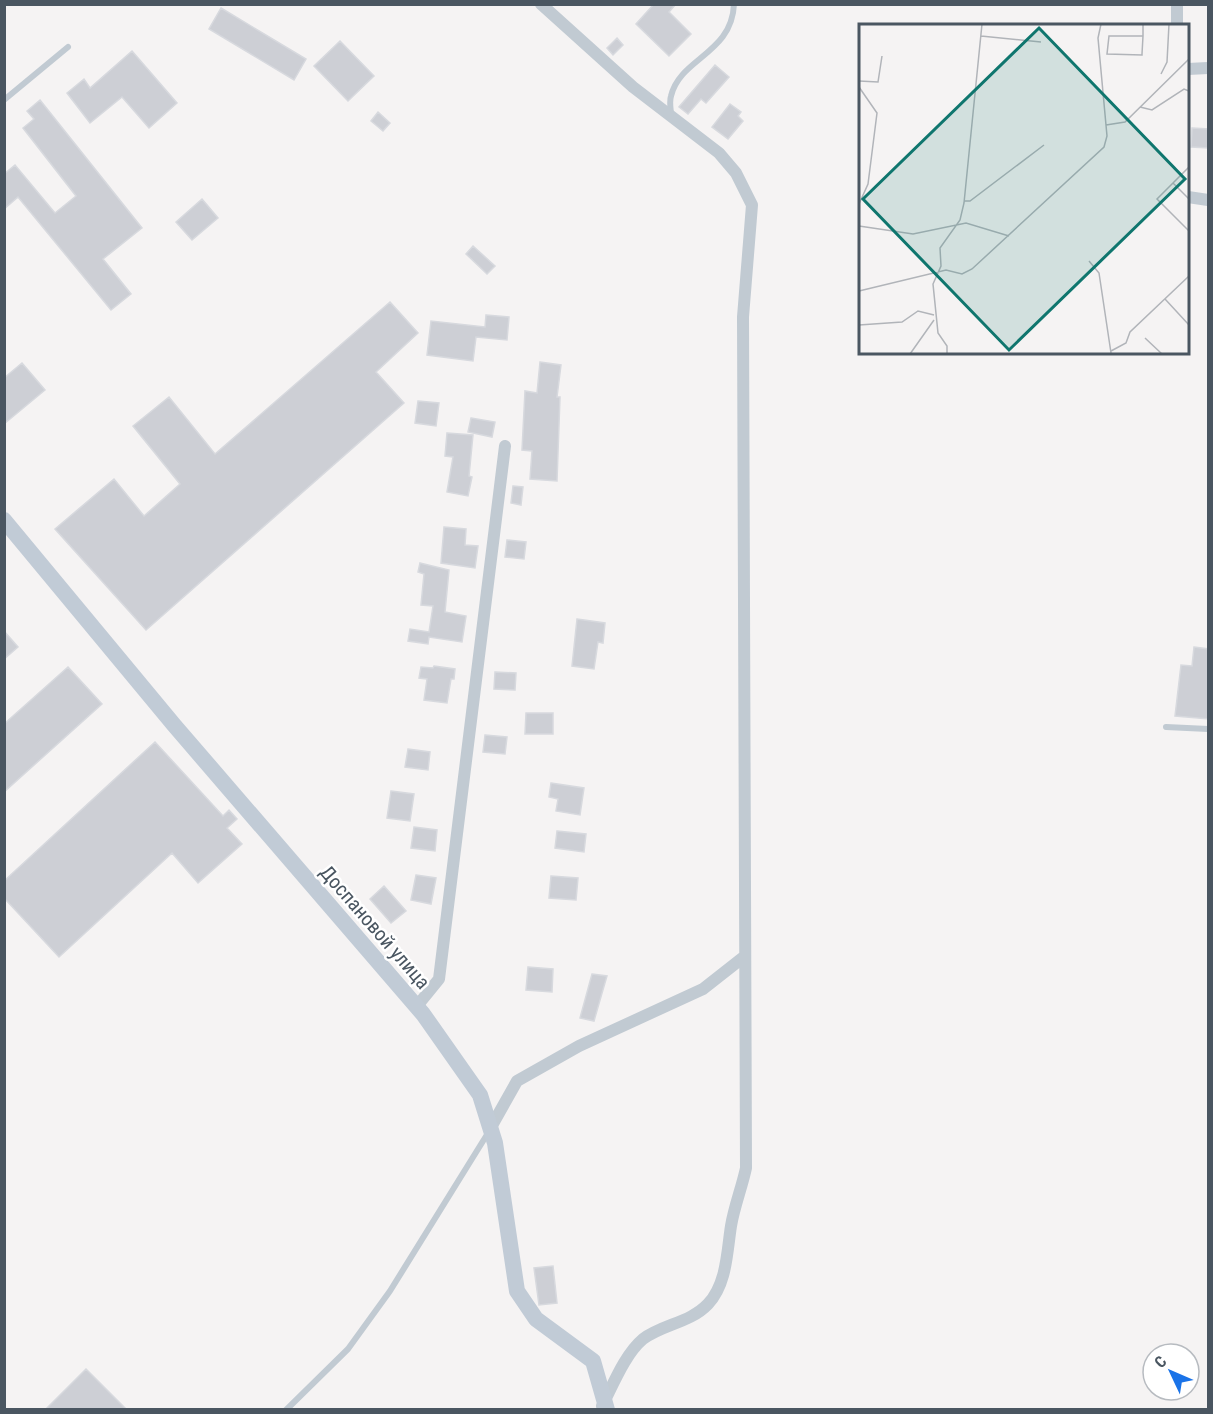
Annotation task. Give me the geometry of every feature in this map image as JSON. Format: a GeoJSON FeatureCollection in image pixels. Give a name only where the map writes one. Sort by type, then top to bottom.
{"type":"FeatureCollection","features":[{"type":"Feature","properties":{"kind":"street"},"geometry":{"type":"LineString","coordinates":[[541,4],[633,87],[719,153],[736,173],[752,205],[743,317],[746,1168],[722,1277],[709,1303],[699,1312],[644,1339],[631,1354],[604,1407]]}},
{"type":"Feature","properties":{"kind":"street"},"geometry":{"type":"LineString","coordinates":[[1177,4],[1177,24]]}},
{"type":"Feature","properties":{"kind":"street"},"geometry":{"type":"LineString","coordinates":[[1189,69],[1209,68]]}},
{"type":"Feature","properties":{"kind":"street"},"geometry":{"type":"LineString","coordinates":[[1189,197],[1209,200]]}},
{"type":"Feature","properties":{"kind":"street"},"geometry":{"type":"LineString","coordinates":[[417,1006],[440,979],[505,446]]}},
{"type":"Feature","properties":{"kind":"street","name":"Доспановой улица"},"geometry":{"type":"LineString","coordinates":[[4,520],[174,725],[417,1006],[480,1095],[497,1153],[517,1291],[536,1318],[593,1361],[604,1407]]}},
{"type":"Feature","properties":{"kind":"street"},"geometry":{"type":"LineString","coordinates":[[490,1129],[517,1081],[579,1046],[703,989],[745,956]]}},
{"type":"Feature","properties":{"kind":"lane"},"geometry":{"type":"LineString","coordinates":[[671,116],[671,96],[680,77],[722,39],[733,20],[734,4]]}},
{"type":"Feature","properties":{"kind":"lane"},"geometry":{"type":"LineString","coordinates":[[4,100],[68,47]]}},
{"type":"Feature","properties":{"kind":"lane"},"geometry":{"type":"LineString","coordinates":[[1166,726],[1209,729]]}},
{"type":"Feature","properties":{"kind":"lane"},"geometry":{"type":"LineString","coordinates":[[286,1410],[348,1349],[390,1291],[490,1129]]}},
{"type":"Feature","properties":{"kind":"building"},"geometry":{"type":"Polygon","coordinates":[[[654,4],[676,4],[669,12],[691,34],[669,56],[636,24],[654,4]]]}},
{"type":"Feature","properties":{"kind":"building"},"geometry":{"type":"Polygon","coordinates":[[[221,8],[306,59],[294,80],[209,29],[221,8]]]}},
{"type":"Feature","properties":{"kind":"building"},"geometry":{"type":"Polygon","coordinates":[[[617,38],[623,45],[613,55],[607,48],[617,38]]]}},
{"type":"Feature","properties":{"kind":"building"},"geometry":{"type":"Polygon","coordinates":[[[340,41],[374,76],[348,101],[314,66],[340,41]]]}},
{"type":"Feature","properties":{"kind":"building"},"geometry":{"type":"Polygon","coordinates":[[[132,51],[177,103],[149,128],[122,97],[90,123],[67,93],[84,79],[90,88],[132,51]]]}},
{"type":"Feature","properties":{"kind":"building"},"geometry":{"type":"Polygon","coordinates":[[[715,65],[729,77],[706,103],[701,99],[688,114],[679,107],[715,65]]]}},
{"type":"Feature","properties":{"kind":"building"},"geometry":{"type":"Polygon","coordinates":[[[40,100],[142,228],[103,259],[131,294],[111,310],[18,197],[4,209],[4,174],[15,165],[55,213],[76,196],[23,128],[34,119],[27,111],[40,100]]]}},
{"type":"Feature","properties":{"kind":"building"},"geometry":{"type":"Polygon","coordinates":[[[730,104],[741,112],[738,116],[743,121],[728,139],[712,127],[730,104]]]}},
{"type":"Feature","properties":{"kind":"building"},"geometry":{"type":"Polygon","coordinates":[[[378,112],[390,123],[383,131],[371,121],[378,112]]]}},
{"type":"Feature","properties":{"kind":"building"},"geometry":{"type":"Polygon","coordinates":[[[1192,128],[1209,129],[1209,148],[1191,147],[1192,128]]]}},
{"type":"Feature","properties":{"kind":"building"},"geometry":{"type":"Polygon","coordinates":[[[202,199],[218,218],[192,240],[176,222],[202,199]]]}},
{"type":"Feature","properties":{"kind":"building"},"geometry":{"type":"Polygon","coordinates":[[[473,246],[495,266],[487,274],[466,254],[473,246]]]}},
{"type":"Feature","properties":{"kind":"building"},"geometry":{"type":"Polygon","coordinates":[[[390,302],[418,333],[376,372],[404,403],[146,630],[55,529],[114,479],[144,516],[180,484],[133,426],[169,397],[215,454],[390,302]]]}},
{"type":"Feature","properties":{"kind":"building"},"geometry":{"type":"Polygon","coordinates":[[[486,315],[509,317],[507,340],[476,337],[473,361],[427,355],[431,321],[485,327],[486,315]]]}},
{"type":"Feature","properties":{"kind":"building"},"geometry":{"type":"Polygon","coordinates":[[[540,362],[561,365],[557,397],[560,397],[557,481],[530,479],[532,451],[522,450],[525,391],[537,393],[540,362]]]}},
{"type":"Feature","properties":{"kind":"building"},"geometry":{"type":"Polygon","coordinates":[[[22,363],[45,390],[4,424],[4,378],[22,363]]]}},
{"type":"Feature","properties":{"kind":"building"},"geometry":{"type":"Polygon","coordinates":[[[418,401],[439,403],[436,426],[415,423],[418,401]]]}},
{"type":"Feature","properties":{"kind":"building"},"geometry":{"type":"Polygon","coordinates":[[[471,418],[495,422],[492,437],[468,432],[471,418]]]}},
{"type":"Feature","properties":{"kind":"building"},"geometry":{"type":"Polygon","coordinates":[[[447,433],[473,435],[469,476],[472,477],[468,496],[447,492],[453,457],[445,456],[447,433]]]}},
{"type":"Feature","properties":{"kind":"building"},"geometry":{"type":"Polygon","coordinates":[[[513,486],[523,487],[521,505],[511,503],[513,486]]]}},
{"type":"Feature","properties":{"kind":"building"},"geometry":{"type":"Polygon","coordinates":[[[444,527],[466,529],[465,545],[478,546],[475,568],[441,563],[444,527]]]}},
{"type":"Feature","properties":{"kind":"building"},"geometry":{"type":"Polygon","coordinates":[[[507,540],[526,542],[524,559],[505,557],[507,540]]]}},
{"type":"Feature","properties":{"kind":"building"},"geometry":{"type":"Polygon","coordinates":[[[420,563],[449,570],[445,612],[466,616],[462,642],[429,637],[428,644],[408,641],[410,629],[429,632],[433,606],[421,605],[424,574],[418,572],[420,563]]]}},
{"type":"Feature","properties":{"kind":"building"},"geometry":{"type":"Polygon","coordinates":[[[577,619],[605,623],[603,643],[598,642],[594,669],[572,666],[577,619]]]}},
{"type":"Feature","properties":{"kind":"building"},"geometry":{"type":"Polygon","coordinates":[[[4,631],[18,647],[4,659],[4,631]]]}},
{"type":"Feature","properties":{"kind":"building"},"geometry":{"type":"Polygon","coordinates":[[[1194,647],[1209,649],[1209,719],[1175,716],[1181,665],[1192,666],[1194,647]]]}},
{"type":"Feature","properties":{"kind":"building"},"geometry":{"type":"Polygon","coordinates":[[[434,666],[455,669],[447,703],[424,700],[427,679],[419,678],[421,667],[433,668],[434,666]]]}},
{"type":"Feature","properties":{"kind":"building"},"geometry":{"type":"Polygon","coordinates":[[[68,667],[102,704],[4,792],[4,724],[68,667]]]}},
{"type":"Feature","properties":{"kind":"building"},"geometry":{"type":"Polygon","coordinates":[[[495,672],[516,673],[515,690],[494,689],[495,672]]]}},
{"type":"Feature","properties":{"kind":"building"},"geometry":{"type":"Polygon","coordinates":[[[526,713],[553,713],[553,734],[525,734],[526,713]]]}},
{"type":"Feature","properties":{"kind":"building"},"geometry":{"type":"Polygon","coordinates":[[[485,735],[507,737],[505,754],[483,752],[485,735]]]}},
{"type":"Feature","properties":{"kind":"building"},"geometry":{"type":"Polygon","coordinates":[[[155,742],[223,816],[229,810],[237,819],[227,828],[242,844],[198,883],[172,853],[59,957],[4,898],[4,881],[155,742]]]}},
{"type":"Feature","properties":{"kind":"building"},"geometry":{"type":"Polygon","coordinates":[[[408,749],[430,752],[428,770],[405,767],[408,749]]]}},
{"type":"Feature","properties":{"kind":"building"},"geometry":{"type":"Polygon","coordinates":[[[551,783],[584,788],[580,815],[556,811],[558,799],[549,797],[551,783]]]}},
{"type":"Feature","properties":{"kind":"building"},"geometry":{"type":"Polygon","coordinates":[[[391,791],[414,794],[410,821],[387,818],[391,791]]]}},
{"type":"Feature","properties":{"kind":"building"},"geometry":{"type":"Polygon","coordinates":[[[414,827],[437,830],[435,851],[411,848],[414,827]]]}},
{"type":"Feature","properties":{"kind":"building"},"geometry":{"type":"Polygon","coordinates":[[[557,831],[586,834],[584,852],[555,848],[557,831]]]}},
{"type":"Feature","properties":{"kind":"building"},"geometry":{"type":"Polygon","coordinates":[[[416,875],[436,878],[431,904],[411,900],[416,875]]]}},
{"type":"Feature","properties":{"kind":"building"},"geometry":{"type":"Polygon","coordinates":[[[551,876],[578,878],[576,900],[549,898],[551,876]]]}},
{"type":"Feature","properties":{"kind":"building"},"geometry":{"type":"Polygon","coordinates":[[[384,886],[406,911],[391,923],[370,899],[384,886]]]}},
{"type":"Feature","properties":{"kind":"building"},"geometry":{"type":"Polygon","coordinates":[[[528,967],[553,969],[552,992],[526,990],[528,967]]]}},
{"type":"Feature","properties":{"kind":"building"},"geometry":{"type":"Polygon","coordinates":[[[592,974],[607,976],[594,1021],[580,1018],[592,974]]]}},
{"type":"Feature","properties":{"kind":"building"},"geometry":{"type":"Polygon","coordinates":[[[553,1266],[557,1303],[539,1305],[534,1268],[553,1266]]]}},
{"type":"Feature","properties":{"kind":"building"},"geometry":{"type":"Polygon","coordinates":[[[86,1369],[127,1410],[45,1410],[86,1369]]]}}]}
